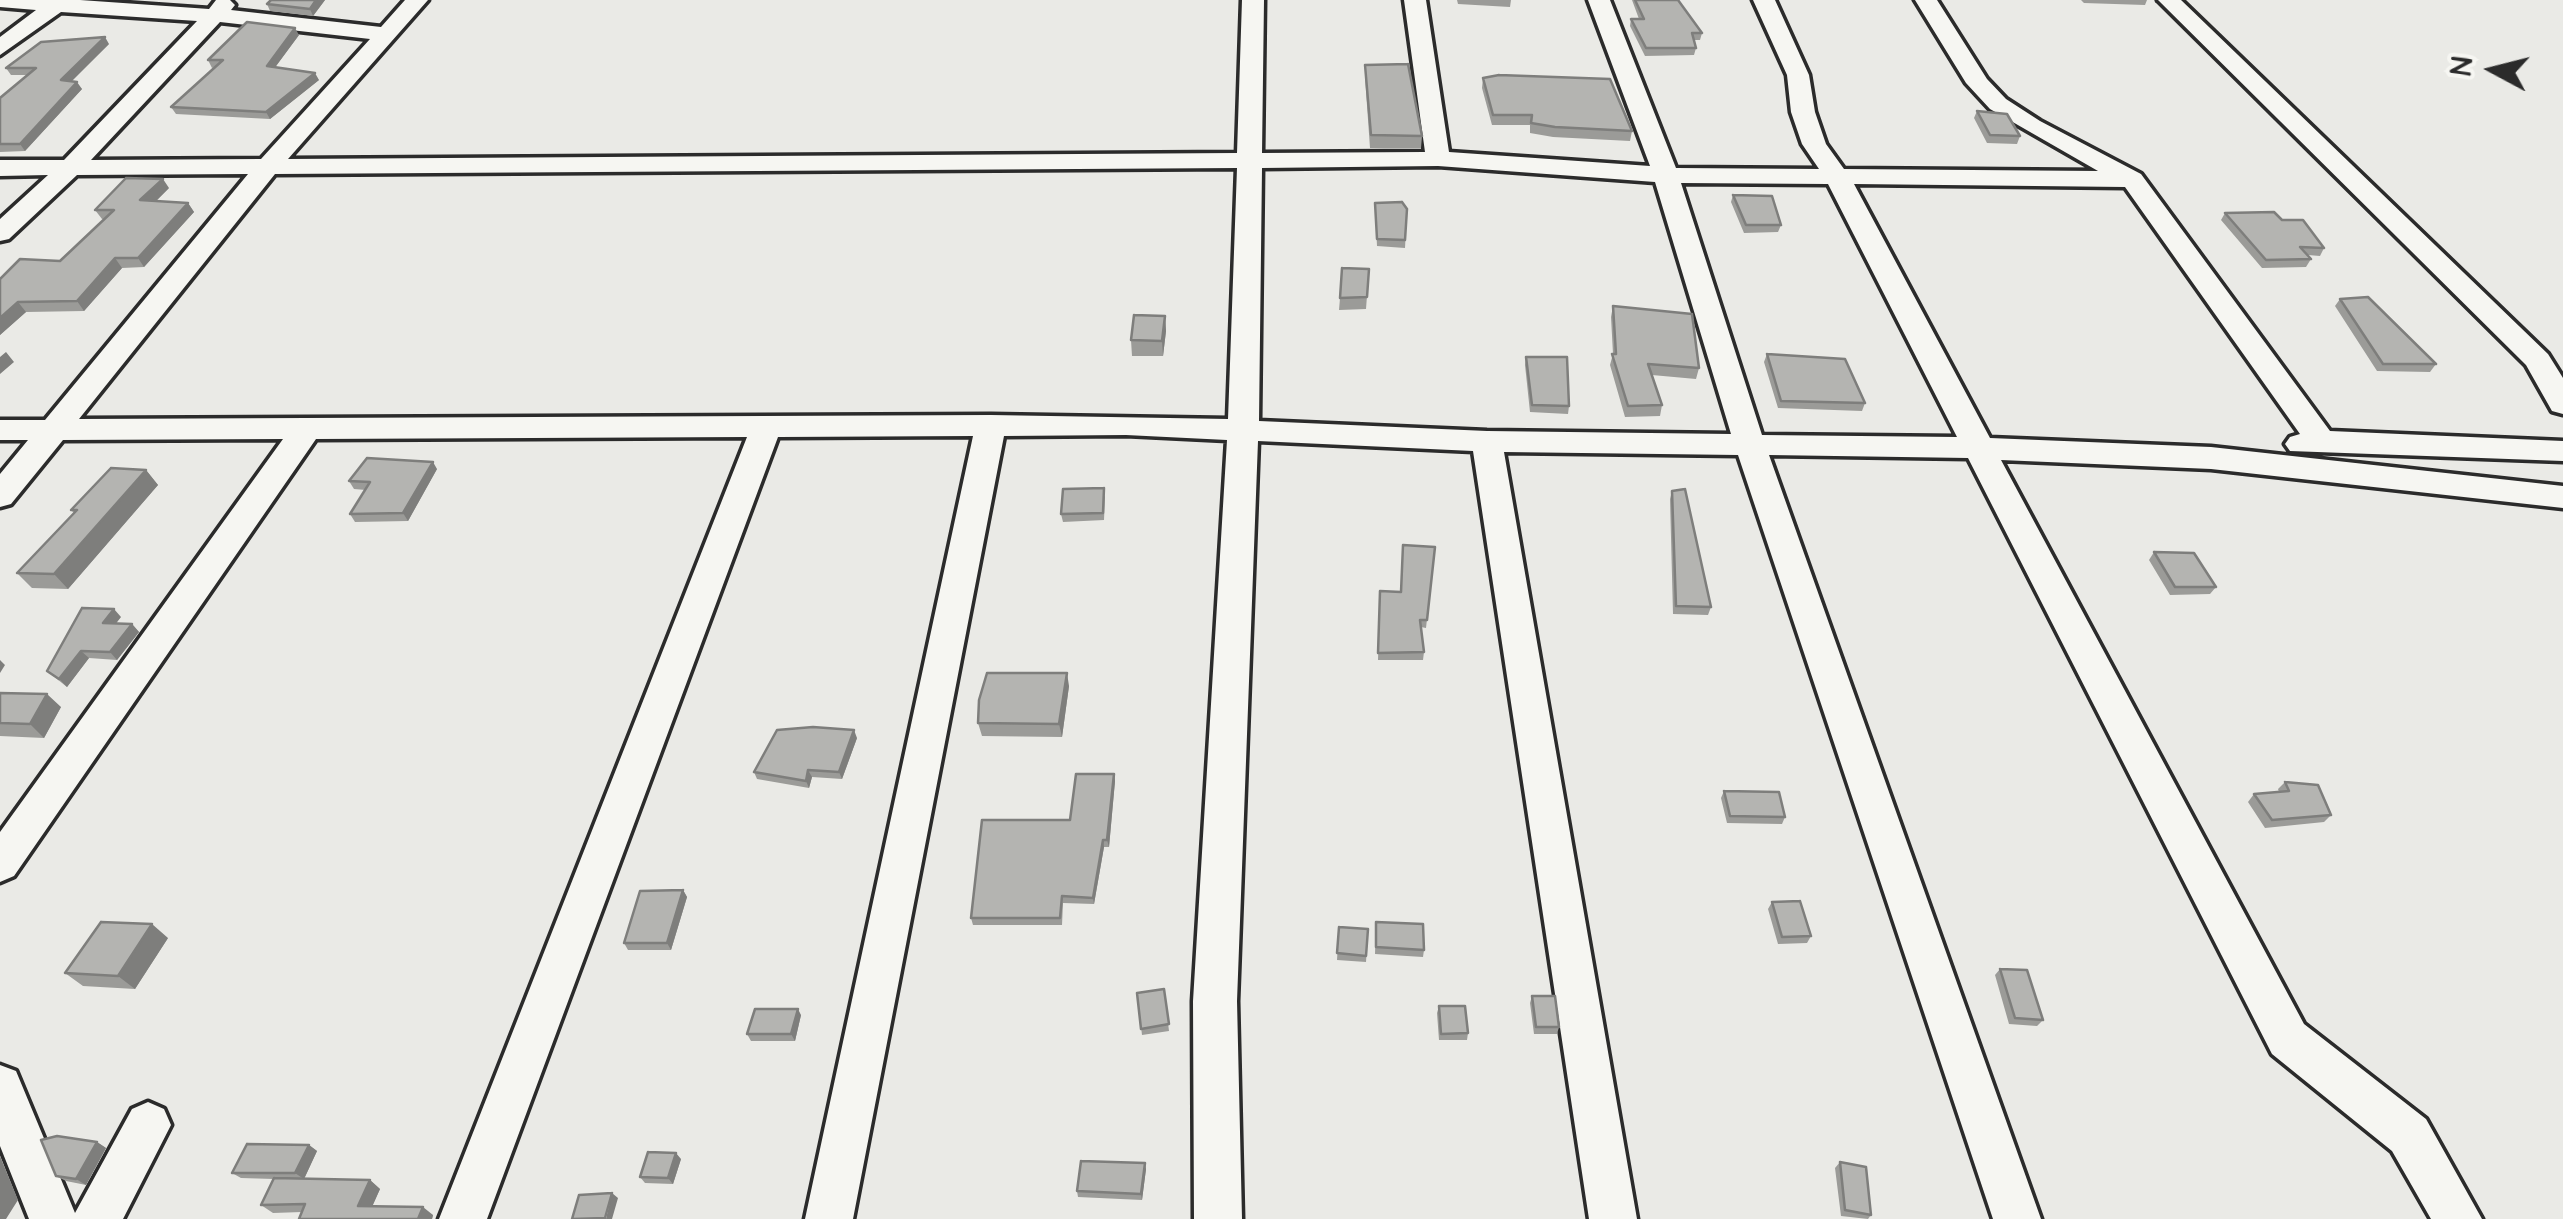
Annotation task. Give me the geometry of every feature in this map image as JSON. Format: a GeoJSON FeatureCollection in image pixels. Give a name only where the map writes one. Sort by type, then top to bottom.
{"type":"FeatureCollection","features":[{"type":"Feature","properties":{"kind":"street"},"geometry":{"type":"LineString","coordinates":[[0,496],[268,167],[417,0]]}},
{"type":"Feature","properties":{"kind":"street"},"geometry":{"type":"LineString","coordinates":[[1218,1219],[1214,1001],[1243,430],[1253,0]]}},
{"type":"Feature","properties":{"kind":"street"},"geometry":{"type":"LineString","coordinates":[[1416,0],[1438,159]]}},
{"type":"Feature","properties":{"kind":"street"},"geometry":{"type":"LineString","coordinates":[[1599,0],[1666,175],[1750,445],[2017,1219]]}},
{"type":"Feature","properties":{"kind":"street"},"geometry":{"type":"LineString","coordinates":[[1764,0],[1798,75],[1803,112],[1814,144],[1836,176],[1975,448],[2288,1039],[2409,1135],[2458,1219]]}},
{"type":"Feature","properties":{"kind":"street"},"geometry":{"type":"LineString","coordinates":[[1926,0],[1978,83],[1998,104],[2031,126],[2132,178],[2321,441]]}},
{"type":"Feature","properties":{"kind":"street"},"geometry":{"type":"LineString","coordinates":[[2169,0],[2538,360],[2563,404]]}},
{"type":"Feature","properties":{"kind":"street"},"geometry":{"type":"LineString","coordinates":[[0,1],[221,8],[386,34]]}},
{"type":"Feature","properties":{"kind":"street"},"geometry":{"type":"LineString","coordinates":[[0,48],[58,3]]}},
{"type":"Feature","properties":{"kind":"street"},"geometry":{"type":"LineString","coordinates":[[0,232],[70,168],[221,8]]}},
{"type":"Feature","properties":{"kind":"street"},"geometry":{"type":"LineString","coordinates":[[0,168],[1249,158],[1438,159],[1666,175],[2132,178]]}},
{"type":"Feature","properties":{"kind":"street"},"geometry":{"type":"LineString","coordinates":[[0,430],[1126,424],[1487,441],[1975,448],[2210,458],[2563,497]]}},
{"type":"Feature","properties":{"kind":"street"},"geometry":{"type":"LineString","coordinates":[[829,1219],[990,425]]}},
{"type":"Feature","properties":{"kind":"street"},"geometry":{"type":"LineString","coordinates":[[463,1219],[767,426]]}},
{"type":"Feature","properties":{"kind":"street"},"geometry":{"type":"LineString","coordinates":[[0,864],[308,427]]}},
{"type":"Feature","properties":{"kind":"street"},"geometry":{"type":"LineString","coordinates":[[1487,441],[1613,1219]]}},
{"type":"Feature","properties":{"kind":"street"},"geometry":{"type":"LineString","coordinates":[[2210,458],[2321,441],[2563,451]]}},
{"type":"Feature","properties":{"kind":"street"},"geometry":{"type":"LineString","coordinates":[[0,1087],[53,1219]]}},
{"type":"Feature","properties":{"kind":"street"},"geometry":{"type":"LineString","coordinates":[[97,1219],[148,1125]]}},
{"type":"Feature","properties":{"kind":"building"},"geometry":{"type":"Polygon","coordinates":[[[271,0],[316,0],[310,9],[267,4],[271,0]]]}},
{"type":"Feature","properties":{"kind":"building"},"geometry":{"type":"Polygon","coordinates":[[[1635,0],[1678,0],[1702,33],[1692,33],[1696,48],[1646,48],[1631,19],[1644,19],[1635,0]]]}},
{"type":"Feature","properties":{"kind":"building"},"geometry":{"type":"Polygon","coordinates":[[[247,22],[295,28],[267,66],[315,73],[266,112],[171,107],[223,60],[208,60],[247,22]]]}},
{"type":"Feature","properties":{"kind":"building"},"geometry":{"type":"Polygon","coordinates":[[[105,37],[61,80],[77,82],[20,144],[0,144],[0,98],[36,68],[6,68],[41,42],[105,37]]]}},
{"type":"Feature","properties":{"kind":"building"},"geometry":{"type":"Polygon","coordinates":[[[1408,64],[1422,136],[1371,135],[1365,65],[1408,64]]]}},
{"type":"Feature","properties":{"kind":"building"},"geometry":{"type":"Polygon","coordinates":[[[1499,75],[1610,79],[1632,131],[1555,127],[1531,123],[1532,115],[1493,115],[1483,78],[1499,75]]]}},
{"type":"Feature","properties":{"kind":"building"},"geometry":{"type":"Polygon","coordinates":[[[1977,111],[2007,114],[2020,136],[1990,135],[1977,111]]]}},
{"type":"Feature","properties":{"kind":"building"},"geometry":{"type":"Polygon","coordinates":[[[126,178],[163,179],[140,200],[188,203],[138,258],[115,258],[77,301],[18,302],[0,318],[0,279],[20,259],[60,261],[114,210],[95,210],[126,178]]]}},
{"type":"Feature","properties":{"kind":"building"},"geometry":{"type":"Polygon","coordinates":[[[1733,195],[1772,196],[1781,225],[1746,225],[1733,195]]]}},
{"type":"Feature","properties":{"kind":"building"},"geometry":{"type":"Polygon","coordinates":[[[1402,202],[1407,209],[1405,240],[1377,239],[1375,203],[1402,202]]]}},
{"type":"Feature","properties":{"kind":"building"},"geometry":{"type":"Polygon","coordinates":[[[2274,212],[2282,220],[2303,220],[2324,248],[2300,247],[2311,259],[2266,260],[2225,213],[2274,212]]]}},
{"type":"Feature","properties":{"kind":"building"},"geometry":{"type":"Polygon","coordinates":[[[1342,268],[1369,269],[1367,297],[1340,298],[1342,268]]]}},
{"type":"Feature","properties":{"kind":"building"},"geometry":{"type":"Polygon","coordinates":[[[2368,297],[2436,364],[2383,364],[2340,299],[2368,297]]]}},
{"type":"Feature","properties":{"kind":"building"},"geometry":{"type":"Polygon","coordinates":[[[1613,306],[1692,314],[1699,368],[1648,364],[1662,405],[1628,406],[1612,354],[1616,354],[1613,306]]]}},
{"type":"Feature","properties":{"kind":"building"},"geometry":{"type":"Polygon","coordinates":[[[1134,315],[1165,316],[1162,341],[1131,340],[1134,315]]]}},
{"type":"Feature","properties":{"kind":"building"},"geometry":{"type":"Polygon","coordinates":[[[1767,354],[1845,359],[1865,403],[1781,401],[1767,354]]]}},
{"type":"Feature","properties":{"kind":"building"},"geometry":{"type":"Polygon","coordinates":[[[1526,357],[1567,357],[1569,406],[1532,405],[1526,357]]]}},
{"type":"Feature","properties":{"kind":"building"},"geometry":{"type":"Polygon","coordinates":[[[367,458],[433,462],[403,513],[350,514],[370,482],[349,481],[367,458]]]}},
{"type":"Feature","properties":{"kind":"building"},"geometry":{"type":"Polygon","coordinates":[[[111,468],[146,470],[54,574],[17,573],[77,510],[71,510],[111,468]]]}},
{"type":"Feature","properties":{"kind":"building"},"geometry":{"type":"Polygon","coordinates":[[[1104,488],[1103,513],[1061,514],[1063,489],[1104,488]]]}},
{"type":"Feature","properties":{"kind":"building"},"geometry":{"type":"Polygon","coordinates":[[[1685,489],[1711,607],[1676,606],[1672,491],[1685,489]]]}},
{"type":"Feature","properties":{"kind":"building"},"geometry":{"type":"Polygon","coordinates":[[[1403,545],[1435,547],[1427,620],[1420,620],[1424,652],[1378,653],[1380,591],[1401,592],[1403,545]]]}},
{"type":"Feature","properties":{"kind":"building"},"geometry":{"type":"Polygon","coordinates":[[[2154,552],[2194,553],[2216,587],[2175,587],[2154,552]]]}},
{"type":"Feature","properties":{"kind":"building"},"geometry":{"type":"Polygon","coordinates":[[[82,608],[114,609],[103,623],[132,624],[110,652],[81,651],[59,679],[47,671],[82,608]]]}},
{"type":"Feature","properties":{"kind":"building"},"geometry":{"type":"Polygon","coordinates":[[[987,673],[1067,673],[1059,724],[978,723],[979,700],[987,673]]]}},
{"type":"Feature","properties":{"kind":"building"},"geometry":{"type":"Polygon","coordinates":[[[0,693],[47,694],[30,724],[0,723],[0,693]]]}},
{"type":"Feature","properties":{"kind":"building"},"geometry":{"type":"Polygon","coordinates":[[[777,730],[854,730],[839,772],[808,770],[806,781],[754,772],[777,730]]]}},
{"type":"Feature","properties":{"kind":"building"},"geometry":{"type":"Polygon","coordinates":[[[1076,774],[1114,774],[1107,840],[1103,840],[1093,898],[1062,896],[1060,918],[971,918],[982,820],[1070,820],[1076,774]]]}},
{"type":"Feature","properties":{"kind":"building"},"geometry":{"type":"Polygon","coordinates":[[[2285,782],[2318,785],[2331,815],[2272,820],[2254,794],[2289,791],[2285,782]]]}},
{"type":"Feature","properties":{"kind":"building"},"geometry":{"type":"Polygon","coordinates":[[[1724,791],[1779,792],[1785,817],[1730,816],[1724,791]]]}},
{"type":"Feature","properties":{"kind":"building"},"geometry":{"type":"Polygon","coordinates":[[[683,890],[667,943],[624,943],[640,891],[683,890]]]}},
{"type":"Feature","properties":{"kind":"building"},"geometry":{"type":"Polygon","coordinates":[[[1800,901],[1811,936],[1782,937],[1772,902],[1800,901]]]}},
{"type":"Feature","properties":{"kind":"building"},"geometry":{"type":"Polygon","coordinates":[[[101,922],[152,924],[118,976],[65,973],[101,922]]]}},
{"type":"Feature","properties":{"kind":"building"},"geometry":{"type":"Polygon","coordinates":[[[1376,922],[1423,924],[1424,950],[1376,947],[1376,922]]]}},
{"type":"Feature","properties":{"kind":"building"},"geometry":{"type":"Polygon","coordinates":[[[1339,927],[1368,929],[1366,956],[1337,953],[1339,927]]]}},
{"type":"Feature","properties":{"kind":"building"},"geometry":{"type":"Polygon","coordinates":[[[2000,969],[2027,970],[2043,1020],[2015,1018],[2000,969]]]}},
{"type":"Feature","properties":{"kind":"building"},"geometry":{"type":"Polygon","coordinates":[[[1164,989],[1169,1024],[1141,1029],[1137,993],[1164,989]]]}},
{"type":"Feature","properties":{"kind":"building"},"geometry":{"type":"Polygon","coordinates":[[[1532,996],[1555,996],[1559,1027],[1536,1027],[1532,996]]]}},
{"type":"Feature","properties":{"kind":"building"},"geometry":{"type":"Polygon","coordinates":[[[1439,1006],[1465,1006],[1468,1033],[1441,1034],[1439,1006]]]}},
{"type":"Feature","properties":{"kind":"building"},"geometry":{"type":"Polygon","coordinates":[[[755,1009],[798,1009],[791,1034],[747,1034],[755,1009]]]}},
{"type":"Feature","properties":{"kind":"building"},"geometry":{"type":"Polygon","coordinates":[[[57,1136],[97,1142],[76,1179],[56,1176],[41,1140],[57,1136]]]}},
{"type":"Feature","properties":{"kind":"building"},"geometry":{"type":"Polygon","coordinates":[[[247,1144],[309,1145],[295,1173],[232,1173],[247,1144]]]}},
{"type":"Feature","properties":{"kind":"building"},"geometry":{"type":"Polygon","coordinates":[[[648,1152],[676,1153],[668,1178],[640,1177],[648,1152]]]}},
{"type":"Feature","properties":{"kind":"building"},"geometry":{"type":"Polygon","coordinates":[[[1081,1161],[1145,1163],[1141,1194],[1077,1191],[1081,1161]]]}},
{"type":"Feature","properties":{"kind":"building"},"geometry":{"type":"Polygon","coordinates":[[[1840,1162],[1866,1167],[1871,1215],[1845,1210],[1840,1162]]]}},
{"type":"Feature","properties":{"kind":"building"},"geometry":{"type":"Polygon","coordinates":[[[274,1178],[370,1180],[358,1206],[423,1207],[418,1219],[299,1219],[305,1204],[261,1205],[274,1178]]]}},
{"type":"Feature","properties":{"kind":"building"},"geometry":{"type":"Polygon","coordinates":[[[612,1193],[605,1218],[572,1219],[579,1195],[612,1193]]]}}]}
